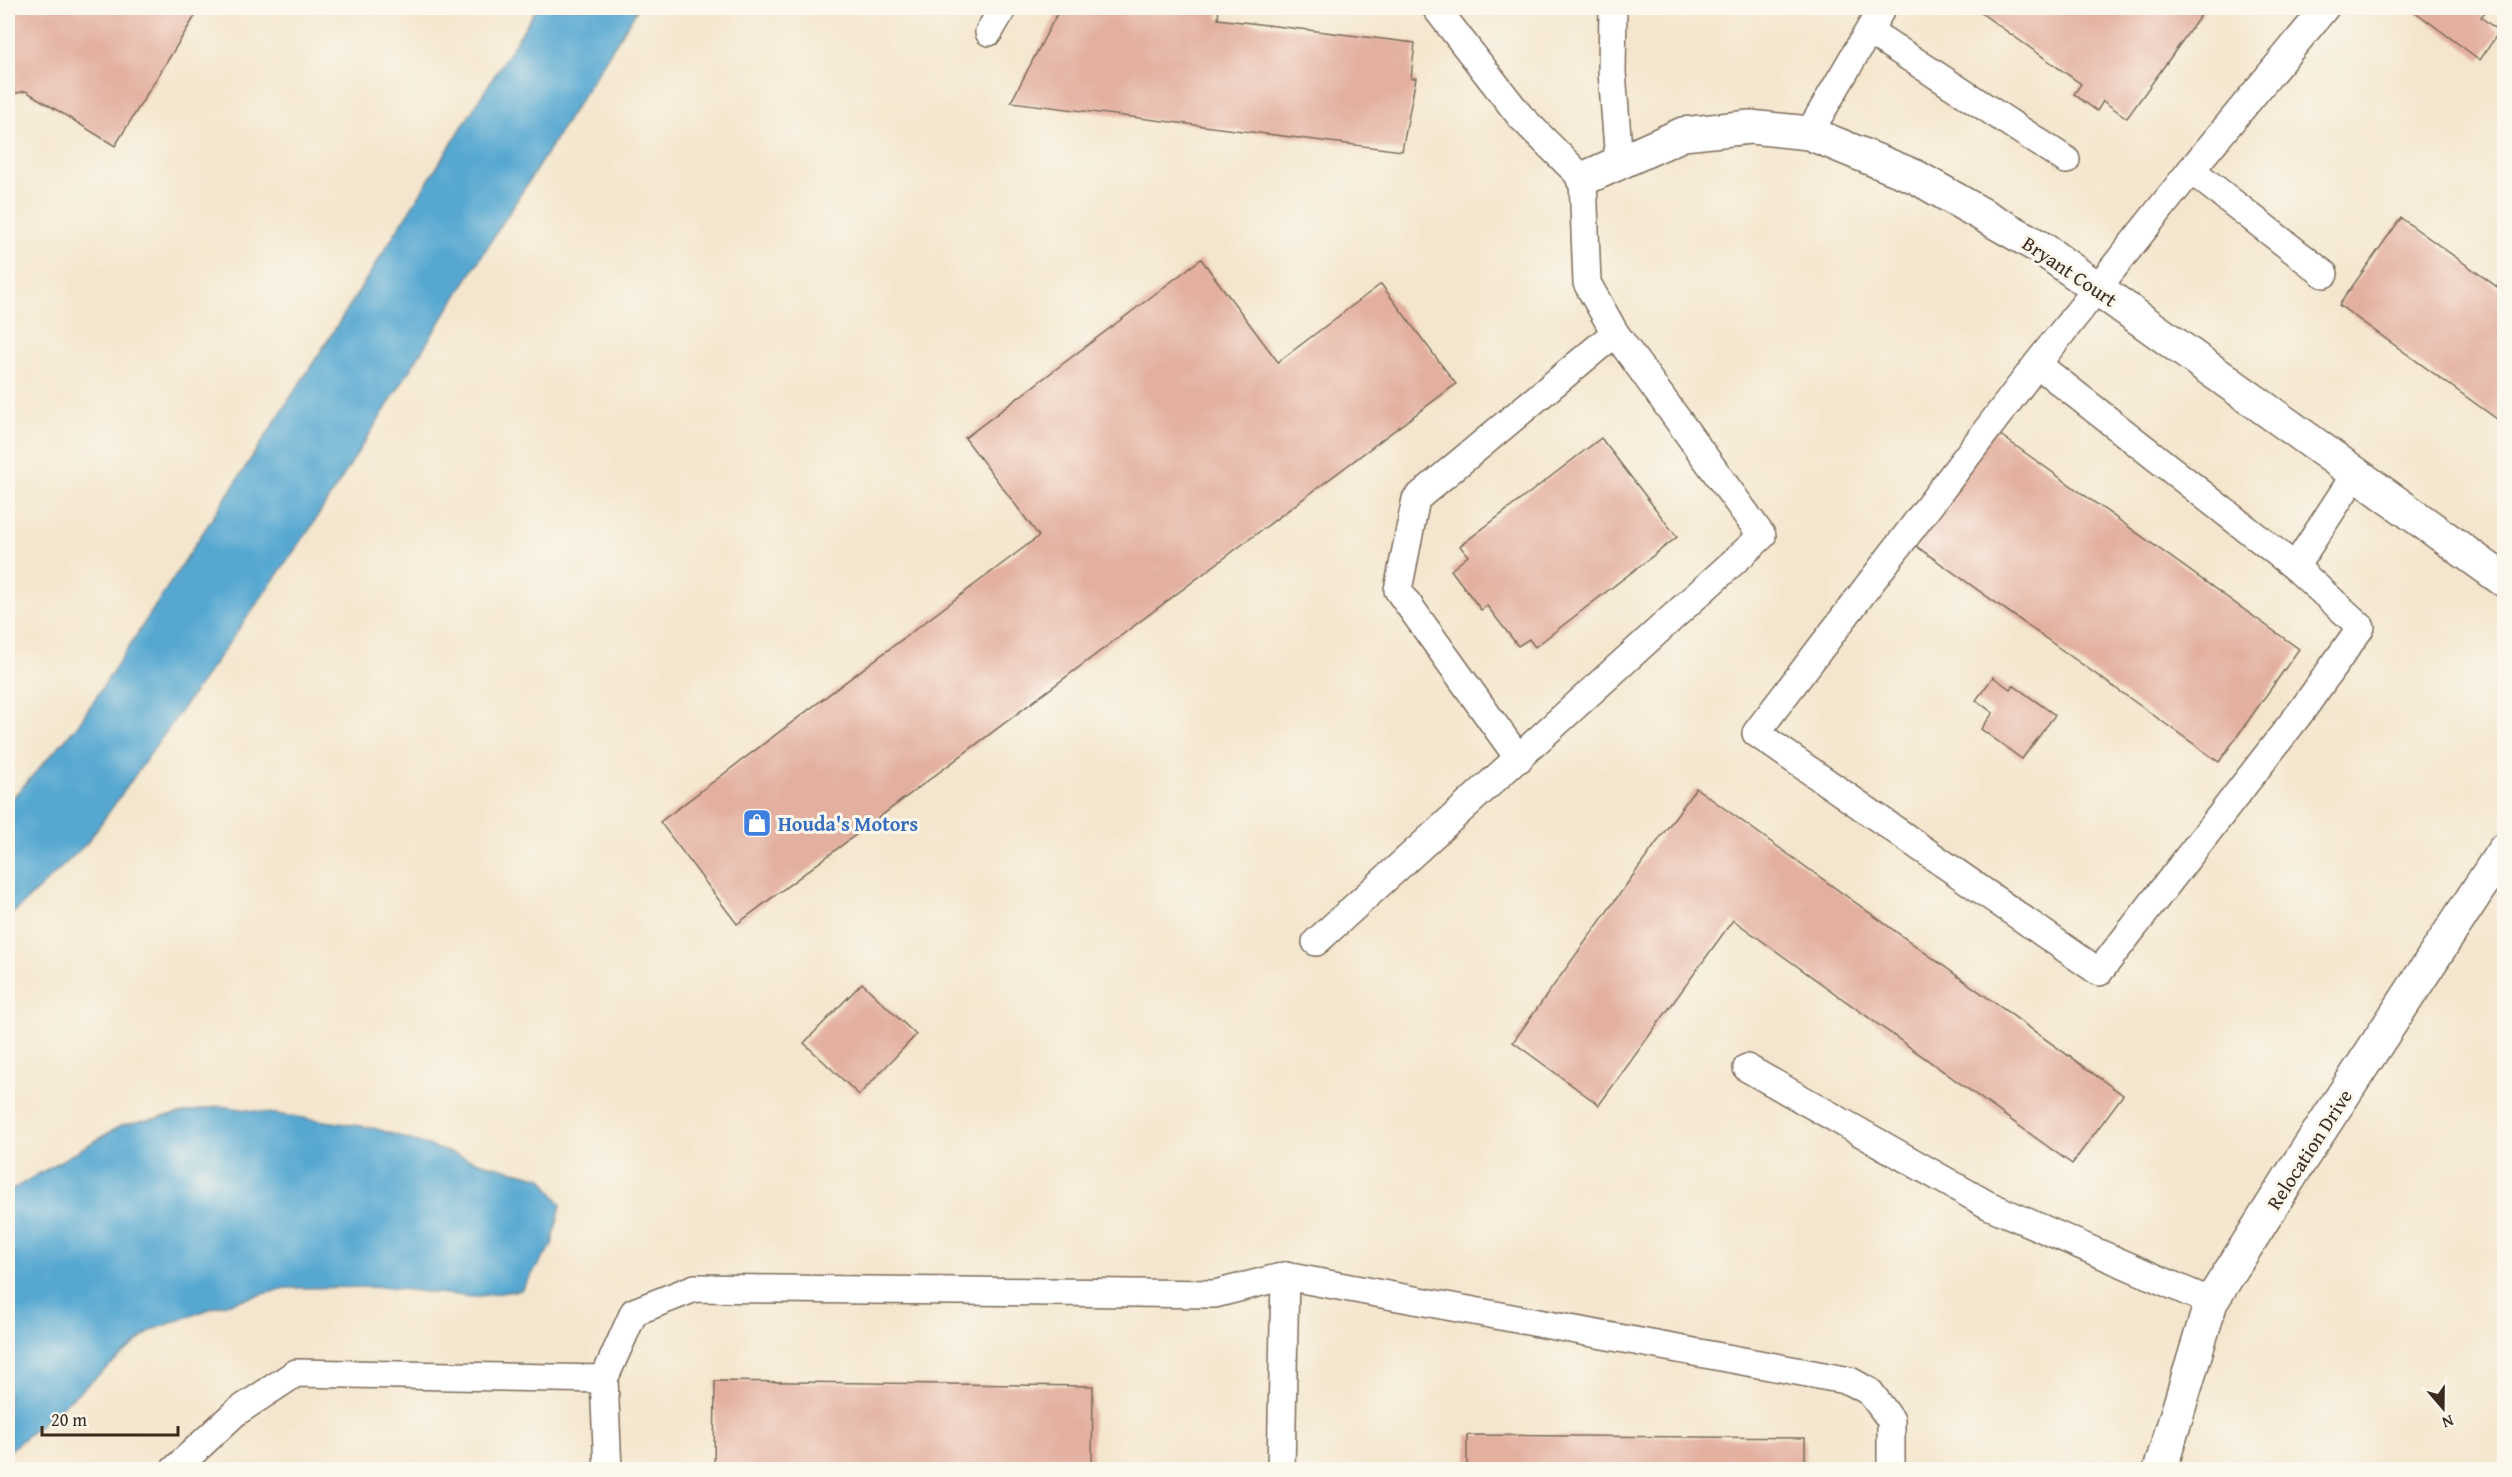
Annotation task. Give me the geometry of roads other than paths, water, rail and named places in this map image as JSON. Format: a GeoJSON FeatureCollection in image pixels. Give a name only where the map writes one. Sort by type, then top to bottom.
{"type":"FeatureCollection","features":[{"type":"Feature","properties":{"kind":"street","name":"Bryant Court"},"geometry":{"type":"LineString","coordinates":[[1583,179],[1683,134],[1750,127],[1809,134],[1916,177],[2041,248],[2505,580]]}},
{"type":"Feature","properties":{"kind":"street","name":"Relocation Drive"},"geometry":{"type":"LineString","coordinates":[[2160,1470],[2211,1302],[2319,1131],[2505,850]]}},
{"type":"Feature","properties":{"kind":"lane"},"geometry":{"type":"LineString","coordinates":[[989,32],[1003,8]]}},
{"type":"Feature","properties":{"kind":"lane"},"geometry":{"type":"LineString","coordinates":[[1316,942],[1762,537],[1615,333],[1587,283],[1583,179],[1520,116],[1436,8]]}},
{"type":"Feature","properties":{"kind":"lane"},"geometry":{"type":"LineString","coordinates":[[1613,8],[1612,72],[1619,162]]}},
{"type":"Feature","properties":{"kind":"lane"},"geometry":{"type":"LineString","coordinates":[[1809,134],[1882,8]]}},
{"type":"Feature","properties":{"kind":"lane"},"geometry":{"type":"LineString","coordinates":[[2037,364],[2295,567],[2361,627],[2303,709],[2099,972],[1756,733],[2037,364],[2096,287],[2325,8]]}},
{"type":"Feature","properties":{"kind":"lane"},"geometry":{"type":"LineString","coordinates":[[1869,31],[2066,160]]}},
{"type":"Feature","properties":{"kind":"lane"},"geometry":{"type":"LineString","coordinates":[[2192,170],[2324,274]]}},
{"type":"Feature","properties":{"kind":"lane"},"geometry":{"type":"LineString","coordinates":[[1519,759],[1398,590],[1416,499],[1615,333]]}},
{"type":"Feature","properties":{"kind":"lane"},"geometry":{"type":"LineString","coordinates":[[2295,567],[2356,473]]}},
{"type":"Feature","properties":{"kind":"lane"},"geometry":{"type":"LineString","coordinates":[[1747,1068],[1988,1204],[2211,1302]]}},
{"type":"Feature","properties":{"kind":"lane"},"geometry":{"type":"LineString","coordinates":[[1281,1470],[1285,1276]]}},
{"type":"Feature","properties":{"kind":"lane"},"geometry":{"type":"LineString","coordinates":[[608,1470],[604,1379],[634,1312],[695,1288],[1215,1294],[1285,1276],[1850,1381],[1870,1392],[1891,1420],[1891,1470]]}},
{"type":"Feature","properties":{"kind":"lane"},"geometry":{"type":"LineString","coordinates":[[174,1470],[236,1413],[296,1373],[604,1379]]}},
{"type":"Feature","properties":{"kind":"water"},"geometry":{"type":"Polygon","coordinates":[[[537,8],[638,8],[309,530],[87,843],[8,918],[8,803],[78,725],[328,340],[537,8]]]}},
{"type":"Feature","properties":{"kind":"water"},"geometry":{"type":"Polygon","coordinates":[[[220,1106],[374,1128],[482,1163],[542,1178],[561,1205],[552,1245],[521,1290],[473,1297],[381,1287],[286,1288],[218,1306],[152,1330],[8,1452],[8,1192],[122,1125],[220,1106]]]}},
{"type":"Feature","properties":{"kind":"place","name":"Houda's Motors"},"geometry":{"type":"Point","coordinates":[757,823]}}]}
